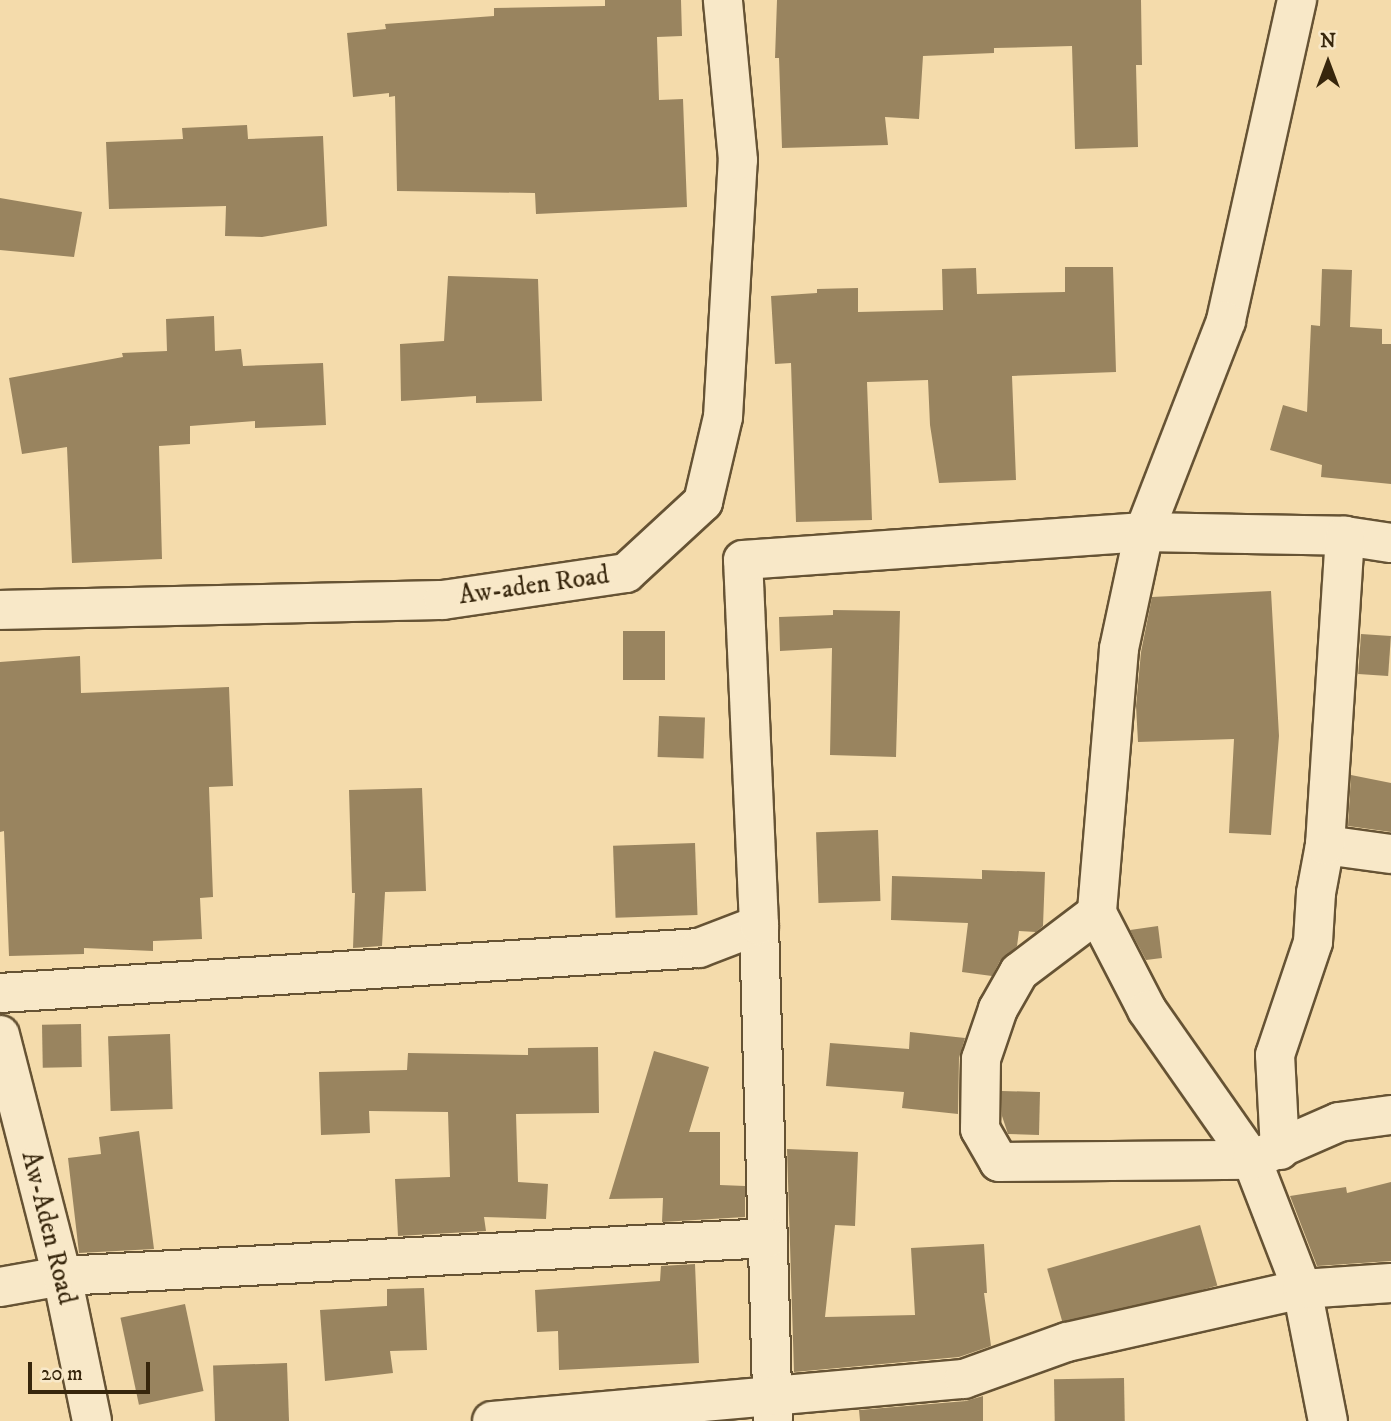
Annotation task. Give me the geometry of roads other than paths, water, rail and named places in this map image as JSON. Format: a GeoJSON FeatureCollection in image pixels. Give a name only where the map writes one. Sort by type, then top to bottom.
{"type":"FeatureCollection","features":[{"type":"Feature","properties":{"kind":"street","name":"Aw-aden Road"},"geometry":{"type":"LineString","coordinates":[[0,610],[443,600],[626,573],[703,502],[723,417],[738,160],[723,0]]}},
{"type":"Feature","properties":{"kind":"street"},"geometry":{"type":"LineString","coordinates":[[1266,1155],[1147,1010],[1097,913],[1119,649],[1144,532],[1226,321],[1297,0]]}},
{"type":"Feature","properties":{"kind":"street"},"geometry":{"type":"LineString","coordinates":[[772,1408],[760,926],[743,560],[1144,532],[1345,536],[1391,543]]}},
{"type":"Feature","properties":{"kind":"street"},"geometry":{"type":"LineString","coordinates":[[1328,1421],[1302,1289],[1266,1155],[1275,1055],[1313,942],[1316,893],[1325,845],[1345,536]]}},
{"type":"Feature","properties":{"kind":"street"},"geometry":{"type":"LineString","coordinates":[[1325,845],[1391,854]]}},
{"type":"Feature","properties":{"kind":"street"},"geometry":{"type":"LineString","coordinates":[[1097,913],[1019,972],[998,1009],[981,1059],[980,1129],[999,1162],[1266,1155],[1339,1122],[1391,1115]]}},
{"type":"Feature","properties":{"kind":"street"},"geometry":{"type":"LineString","coordinates":[[0,993],[699,948],[760,926]]}},
{"type":"Feature","properties":{"kind":"street","name":"Aw-Aden Road"},"geometry":{"type":"LineString","coordinates":[[0,1035],[62,1276],[92,1421]]}},
{"type":"Feature","properties":{"kind":"street"},"geometry":{"type":"LineString","coordinates":[[0,1287],[62,1276],[768,1238]]}},
{"type":"Feature","properties":{"kind":"street"},"geometry":{"type":"LineString","coordinates":[[492,1421],[772,1408],[964,1379],[1067,1342],[1302,1289],[1391,1283]]}}]}
